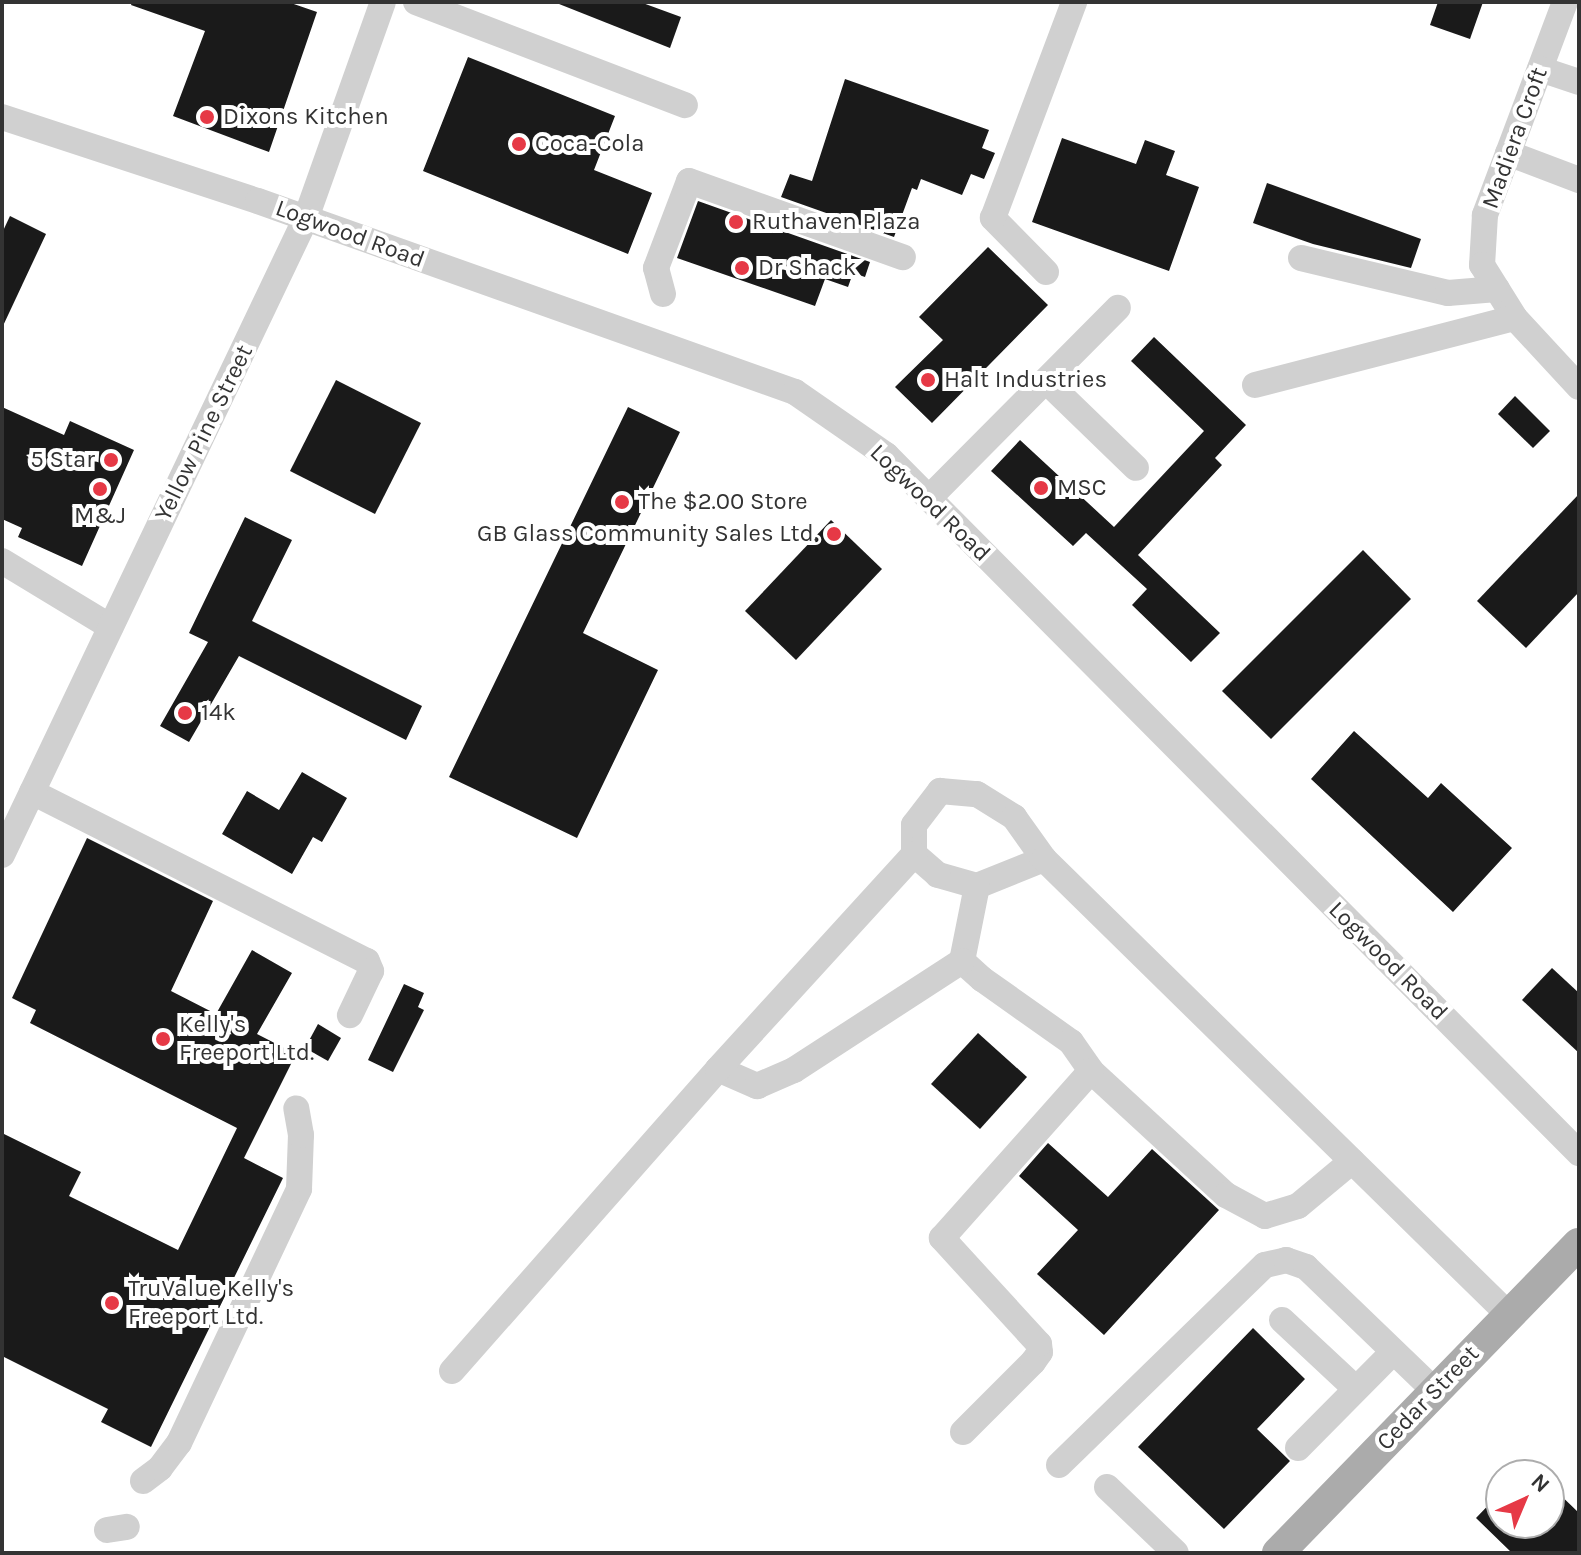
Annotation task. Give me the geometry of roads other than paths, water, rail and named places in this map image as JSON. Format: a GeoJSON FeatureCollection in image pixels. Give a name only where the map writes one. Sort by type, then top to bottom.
{"type":"FeatureCollection","features":[{"type":"Feature","properties":{"kind":"main road","name":"Cedar Street"},"geometry":{"type":"LineString","coordinates":[[1278,1553],[1579,1244]]}},
{"type":"Feature","properties":{"kind":"street","name":"Yellow Pine Street"},"geometry":{"type":"LineString","coordinates":[[2,855],[306,218],[383,2]]}},
{"type":"Feature","properties":{"kind":"street"},"geometry":{"type":"LineString","coordinates":[[416,2],[685,105]]}},
{"type":"Feature","properties":{"kind":"street"},"geometry":{"type":"LineString","coordinates":[[1046,272],[993,218],[1074,2]]}},
{"type":"Feature","properties":{"kind":"street","name":"Madiera Croft"},"geometry":{"type":"LineString","coordinates":[[1565,2],[1485,215],[1482,265],[1515,318],[1576,377]]}},
{"type":"Feature","properties":{"kind":"street"},"geometry":{"type":"LineString","coordinates":[[1540,69],[1579,82]]}},
{"type":"Feature","properties":{"kind":"street","name":"Logwood Road"},"geometry":{"type":"LineString","coordinates":[[2,117],[306,218],[792,391],[886,455],[1579,1153]]}},
{"type":"Feature","properties":{"kind":"street"},"geometry":{"type":"LineString","coordinates":[[1508,153],[1579,180]]}},
{"type":"Feature","properties":{"kind":"street"},"geometry":{"type":"LineString","coordinates":[[663,294],[656,268],[689,181],[903,257]]}},
{"type":"Feature","properties":{"kind":"street"},"geometry":{"type":"LineString","coordinates":[[1301,258],[1448,293],[1497,289]]}},
{"type":"Feature","properties":{"kind":"street"},"geometry":{"type":"LineString","coordinates":[[929,498],[1118,308]]}},
{"type":"Feature","properties":{"kind":"street"},"geometry":{"type":"LineString","coordinates":[[1255,385],[1515,318]]}},
{"type":"Feature","properties":{"kind":"street"},"geometry":{"type":"LineString","coordinates":[[1046,381],[1136,468]]}},
{"type":"Feature","properties":{"kind":"street"},"geometry":{"type":"LineString","coordinates":[[2,561],[111,627]]}},
{"type":"Feature","properties":{"kind":"street"},"geometry":{"type":"LineString","coordinates":[[452,1371],[718,1069],[914,854],[914,825],[940,791],[977,794],[1014,817],[1044,859],[1509,1315]]}},
{"type":"Feature","properties":{"kind":"street"},"geometry":{"type":"LineString","coordinates":[[32,792],[367,961],[371,971],[350,1015]]}},
{"type":"Feature","properties":{"kind":"street"},"geometry":{"type":"LineString","coordinates":[[914,854],[938,875],[977,886],[1044,859]]}},
{"type":"Feature","properties":{"kind":"street"},"geometry":{"type":"LineString","coordinates":[[718,1069],[757,1086],[794,1070],[962,961],[977,886]]}},
{"type":"Feature","properties":{"kind":"street"},"geometry":{"type":"LineString","coordinates":[[962,961],[982,979],[1071,1042],[1091,1071],[1226,1195],[1265,1216],[1298,1206],[1352,1161]]}},
{"type":"Feature","properties":{"kind":"street"},"geometry":{"type":"LineString","coordinates":[[963,1432],[1040,1352],[1039,1344],[942,1238],[1091,1071]]}},
{"type":"Feature","properties":{"kind":"street"},"geometry":{"type":"LineString","coordinates":[[143,1481],[160,1468],[179,1443],[299,1189],[301,1135],[296,1108]]}},
{"type":"Feature","properties":{"kind":"street"},"geometry":{"type":"LineString","coordinates":[[1059,1465],[1265,1265],[1286,1260],[1306,1267],[1435,1391]]}},
{"type":"Feature","properties":{"kind":"street"},"geometry":{"type":"LineString","coordinates":[[1282,1320],[1356,1389]]}},
{"type":"Feature","properties":{"kind":"street"},"geometry":{"type":"LineString","coordinates":[[1298,1448],[1393,1352]]}},
{"type":"Feature","properties":{"kind":"street"},"geometry":{"type":"LineString","coordinates":[[1107,1487],[1176,1553]]}},
{"type":"Feature","properties":{"kind":"place","name":"Dixons Kitchen"},"geometry":{"type":"Point","coordinates":[207,117]}},
{"type":"Feature","properties":{"kind":"place","name":"Coca-Cola"},"geometry":{"type":"Point","coordinates":[519,144]}},
{"type":"Feature","properties":{"kind":"place","name":"Ruthaven Plaza"},"geometry":{"type":"Point","coordinates":[736,222]}},
{"type":"Feature","properties":{"kind":"place","name":"Dr Shack"},"geometry":{"type":"Point","coordinates":[742,268]}},
{"type":"Feature","properties":{"kind":"place","name":"Halt Industries"},"geometry":{"type":"Point","coordinates":[928,380]}},
{"type":"Feature","properties":{"kind":"place","name":"5 Star"},"geometry":{"type":"Point","coordinates":[111,460]}},
{"type":"Feature","properties":{"kind":"place","name":"MSC"},"geometry":{"type":"Point","coordinates":[1041,488]}},
{"type":"Feature","properties":{"kind":"place","name":"M&J"},"geometry":{"type":"Point","coordinates":[100,489]}},
{"type":"Feature","properties":{"kind":"place","name":"The $2.00 Store"},"geometry":{"type":"Point","coordinates":[622,502]}},
{"type":"Feature","properties":{"kind":"place","name":"GB Glass Community Sales Ltd."},"geometry":{"type":"Point","coordinates":[834,534]}},
{"type":"Feature","properties":{"kind":"place","name":"14k"},"geometry":{"type":"Point","coordinates":[185,713]}},
{"type":"Feature","properties":{"kind":"place","name":"Kelly's Freeport Ltd."},"geometry":{"type":"Point","coordinates":[163,1039]}},
{"type":"Feature","properties":{"kind":"place","name":"TruValue Kelly's Freeport Ltd."},"geometry":{"type":"Point","coordinates":[112,1303]}}]}
